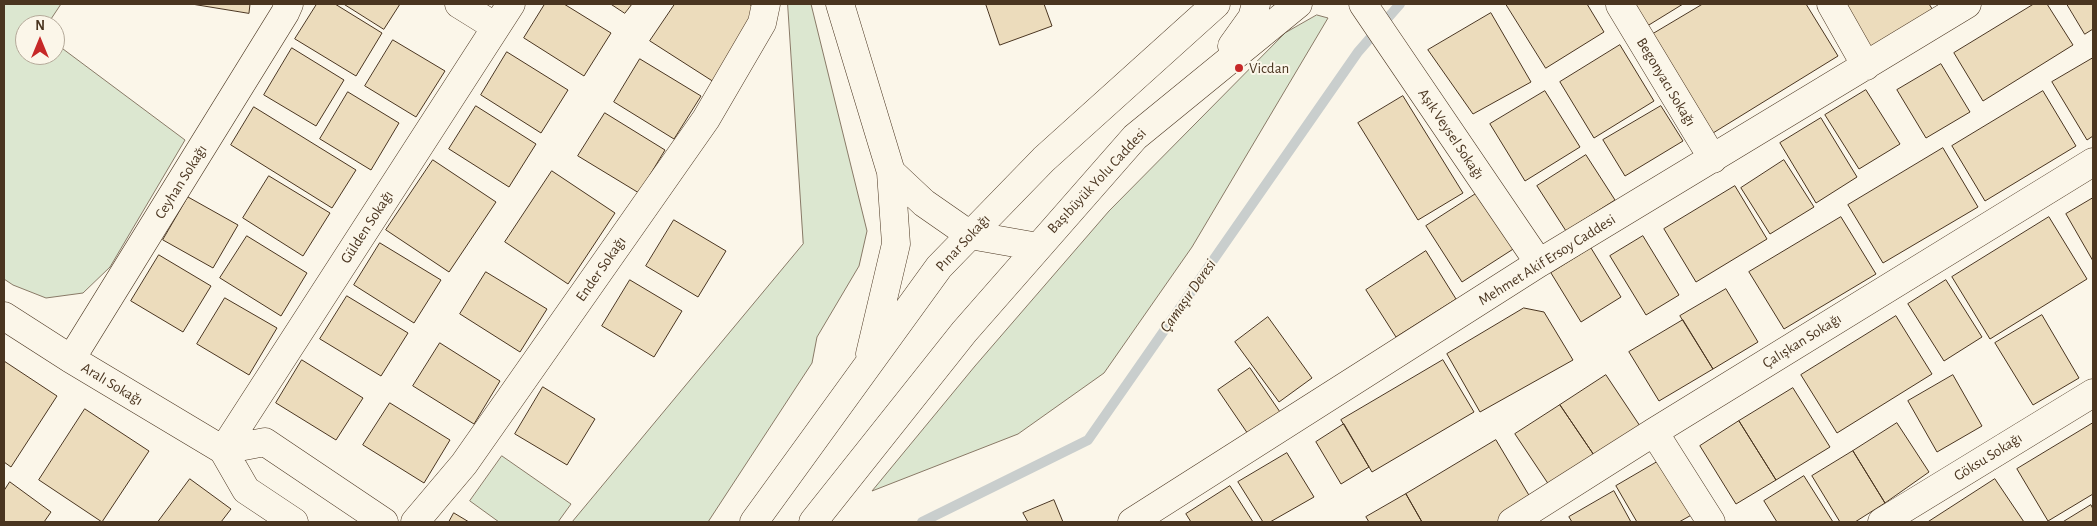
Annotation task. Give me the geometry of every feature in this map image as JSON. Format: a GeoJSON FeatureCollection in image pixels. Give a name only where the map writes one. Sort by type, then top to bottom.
{"type":"FeatureCollection","features":[{"type":"Feature","properties":{"kind":"street","name":"Ceyhan Sokağı"},"geometry":{"type":"LineString","coordinates":[[71,359],[289,4]]}},
{"type":"Feature","properties":{"kind":"street"},"geometry":{"type":"LineString","coordinates":[[459,4],[496,27]]}},
{"type":"Feature","properties":{"kind":"street","name":"Gülden Sokağı"},"geometry":{"type":"LineString","coordinates":[[223,450],[511,4]]}},
{"type":"Feature","properties":{"kind":"street","name":"Ender Sokağı"},"geometry":{"type":"LineString","coordinates":[[415,522],[464,464],[706,119],[762,23],[766,4]]}},
{"type":"Feature","properties":{"kind":"street"},"geometry":{"type":"LineString","coordinates":[[840,4],[891,172],[896,244],[867,366]]}},
{"type":"Feature","properties":{"kind":"street","name":"Pınar Sokağı"},"geometry":{"type":"LineString","coordinates":[[754,522],[938,267],[1044,159],[1216,4]]}},
{"type":"Feature","properties":{"kind":"street"},"geometry":{"type":"LineString","coordinates":[[1212,73],[1252,18],[1256,4]]}},
{"type":"Feature","properties":{"kind":"street","name":"Başıbüyük Yolu Caddesi"},"geometry":{"type":"LineString","coordinates":[[1038,247],[1135,137],[1298,4]]}},
{"type":"Feature","properties":{"kind":"street","name":"Aşık Veysel Sokağı"},"geometry":{"type":"LineString","coordinates":[[1363,4],[1539,263]]}},
{"type":"Feature","properties":{"kind":"street"},"geometry":{"type":"LineString","coordinates":[[1831,4],[1866,66]]}},
{"type":"Feature","properties":{"kind":"street","name":"Mehmet Akif Ersoy Caddesi"},"geometry":{"type":"LineString","coordinates":[[1132,522],[1539,263],[1967,4]]}},
{"type":"Feature","properties":{"kind":"street","name":"Begonyacı Sokağı"},"geometry":{"type":"LineString","coordinates":[[1620,5],[1713,159]]}},
{"type":"Feature","properties":{"kind":"street","name":"Çalışkan Sokağı"},"geometry":{"type":"LineString","coordinates":[[1512,522],[1654,432],[2093,162]]}},
{"type":"Feature","properties":{"kind":"street"},"geometry":{"type":"LineString","coordinates":[[891,172],[924,203],[970,235],[1038,247]]}},
{"type":"Feature","properties":{"kind":"street"},"geometry":{"type":"LineString","coordinates":[[813,522],[964,332],[1038,247]]}},
{"type":"Feature","properties":{"kind":"street","name":"Aralı Sokağı"},"geometry":{"type":"LineString","coordinates":[[4,316],[71,359],[223,450],[246,490],[294,522]]}},
{"type":"Feature","properties":{"kind":"street","name":"Göksu Sokağı"},"geometry":{"type":"LineString","coordinates":[[1882,522],[2093,393]]}},
{"type":"Feature","properties":{"kind":"street"},"geometry":{"type":"LineString","coordinates":[[1654,432],[1711,522]]}},
{"type":"Feature","properties":{"kind":"street"},"geometry":{"type":"LineString","coordinates":[[223,450],[265,442],[384,522]]}},
{"type":"Feature","properties":{"kind":"green space"},"geometry":{"type":"Polygon","coordinates":[[[4,4],[61,4],[54,15],[15,15],[15,65],[65,65],[65,50],[185,140],[110,267],[83,293],[46,298],[13,285],[4,279],[4,4]]]}},
{"type":"Feature","properties":{"kind":"green space"},"geometry":{"type":"Polygon","coordinates":[[[788,4],[811,4],[867,231],[859,266],[817,337],[812,363],[708,522],[572,522],[803,244],[788,4]]]}},
{"type":"Feature","properties":{"kind":"green space"},"geometry":{"type":"Polygon","coordinates":[[[1317,15],[1328,18],[1192,247],[1104,373],[1018,434],[872,491],[975,366],[1109,211],[1285,33],[1317,15]]]}},
{"type":"Feature","properties":{"kind":"green space"},"geometry":{"type":"Polygon","coordinates":[[[502,456],[571,504],[558,522],[499,522],[470,501],[502,456]]]}},
{"type":"Feature","properties":{"kind":"building"},"geometry":{"type":"Polygon","coordinates":[[[192,4],[250,4],[249,13],[192,4]]]}},
{"type":"Feature","properties":{"kind":"building"},"geometry":{"type":"Polygon","coordinates":[[[317,4],[335,4],[382,33],[356,76],[295,39],[317,4]]]}},
{"type":"Feature","properties":{"kind":"building"},"geometry":{"type":"Polygon","coordinates":[[[344,4],[400,4],[384,29],[344,4]]]}},
{"type":"Feature","properties":{"kind":"building"},"geometry":{"type":"Polygon","coordinates":[[[545,4],[564,4],[611,33],[584,76],[524,38],[545,4]]]}},
{"type":"Feature","properties":{"kind":"building"},"geometry":{"type":"Polygon","coordinates":[[[611,4],[632,4],[625,13],[611,4]]]}},
{"type":"Feature","properties":{"kind":"building"},"geometry":{"type":"Polygon","coordinates":[[[675,4],[749,4],[761,12],[714,82],[650,41],[675,4]]]}},
{"type":"Feature","properties":{"kind":"building"},"geometry":{"type":"Polygon","coordinates":[[[986,4],[1044,4],[1052,26],[1000,45],[986,4]]]}},
{"type":"Feature","properties":{"kind":"building"},"geometry":{"type":"Polygon","coordinates":[[[1506,4],[1587,4],[1604,32],[1546,68],[1506,4]]]}},
{"type":"Feature","properties":{"kind":"building"},"geometry":{"type":"Polygon","coordinates":[[[1630,4],[1683,4],[1644,28],[1630,4]]]}},
{"type":"Feature","properties":{"kind":"building"},"geometry":{"type":"Polygon","coordinates":[[[1703,4],[1806,4],[1838,56],[1713,133],[1653,34],[1703,4]]]}},
{"type":"Feature","properties":{"kind":"building"},"geometry":{"type":"Polygon","coordinates":[[[1845,4],[1929,4],[1938,18],[1875,54],[1845,4]]]}},
{"type":"Feature","properties":{"kind":"building"},"geometry":{"type":"Polygon","coordinates":[[[2034,4],[2047,4],[2073,45],[1983,101],[1954,53],[2034,4]]]}},
{"type":"Feature","properties":{"kind":"building"},"geometry":{"type":"Polygon","coordinates":[[[2067,4],[2093,4],[2093,29],[2085,34],[2067,4]]]}},
{"type":"Feature","properties":{"kind":"building"},"geometry":{"type":"Polygon","coordinates":[[[1491,13],[1531,82],[1473,114],[1428,50],[1491,13]]]}},
{"type":"Feature","properties":{"kind":"building"},"geometry":{"type":"Polygon","coordinates":[[[393,40],[445,71],[416,117],[365,86],[393,40]]]}},
{"type":"Feature","properties":{"kind":"building"},"geometry":{"type":"Polygon","coordinates":[[[1620,45],[1654,101],[1594,138],[1560,82],[1620,45]]]}},
{"type":"Feature","properties":{"kind":"building"},"geometry":{"type":"Polygon","coordinates":[[[292,48],[344,80],[316,126],[264,95],[292,48]]]}},
{"type":"Feature","properties":{"kind":"building"},"geometry":{"type":"Polygon","coordinates":[[[507,52],[568,90],[541,133],[481,95],[507,52]]]}},
{"type":"Feature","properties":{"kind":"building"},"geometry":{"type":"Polygon","coordinates":[[[2093,58],[2093,136],[2087,140],[2052,82],[2093,58]]]}},
{"type":"Feature","properties":{"kind":"building"},"geometry":{"type":"Polygon","coordinates":[[[640,59],[701,96],[674,139],[614,102],[640,59]]]}},
{"type":"Feature","properties":{"kind":"building"},"geometry":{"type":"Polygon","coordinates":[[[1941,64],[1970,112],[1926,138],[1897,90],[1941,64]]]}},
{"type":"Feature","properties":{"kind":"building"},"geometry":{"type":"Polygon","coordinates":[[[1866,90],[1900,144],[1859,169],[1825,115],[1866,90]]]}},
{"type":"Feature","properties":{"kind":"building"},"geometry":{"type":"Polygon","coordinates":[[[1545,91],[1580,147],[1525,181],[1490,124],[1545,91]]]}},
{"type":"Feature","properties":{"kind":"building"},"geometry":{"type":"Polygon","coordinates":[[[2043,91],[2076,146],[1985,201],[1952,146],[2043,91]]]}},
{"type":"Feature","properties":{"kind":"building"},"geometry":{"type":"Polygon","coordinates":[[[348,92],[399,123],[371,170],[320,139],[348,92]]]}},
{"type":"Feature","properties":{"kind":"building"},"geometry":{"type":"Polygon","coordinates":[[[1403,96],[1463,193],[1418,220],[1358,123],[1403,96]]]}},
{"type":"Feature","properties":{"kind":"building"},"geometry":{"type":"Polygon","coordinates":[[[476,106],[536,144],[509,187],[449,149],[476,106]]]}},
{"type":"Feature","properties":{"kind":"building"},"geometry":{"type":"Polygon","coordinates":[[[1661,106],[1683,141],[1625,176],[1603,140],[1661,106]]]}},
{"type":"Feature","properties":{"kind":"building"},"geometry":{"type":"Polygon","coordinates":[[[254,107],[356,170],[332,208],[231,145],[254,107]]]}},
{"type":"Feature","properties":{"kind":"building"},"geometry":{"type":"Polygon","coordinates":[[[605,113],[665,150],[639,193],[578,156],[605,113]]]}},
{"type":"Feature","properties":{"kind":"building"},"geometry":{"type":"Polygon","coordinates":[[[1821,118],[1857,177],[1816,203],[1780,143],[1821,118]]]}},
{"type":"Feature","properties":{"kind":"building"},"geometry":{"type":"Polygon","coordinates":[[[1943,148],[1978,207],[1883,263],[1848,205],[1943,148]]]}},
{"type":"Feature","properties":{"kind":"building"},"geometry":{"type":"Polygon","coordinates":[[[1586,155],[1615,200],[1566,231],[1537,186],[1586,155]]]}},
{"type":"Feature","properties":{"kind":"building"},"geometry":{"type":"Polygon","coordinates":[[[433,160],[496,202],[449,272],[386,230],[433,160]]]}},
{"type":"Feature","properties":{"kind":"building"},"geometry":{"type":"Polygon","coordinates":[[[1784,160],[1814,207],[1770,234],[1741,188],[1784,160]]]}},
{"type":"Feature","properties":{"kind":"building"},"geometry":{"type":"Polygon","coordinates":[[[552,171],[615,213],[568,284],[505,242],[552,171]]]}},
{"type":"Feature","properties":{"kind":"building"},"geometry":{"type":"Polygon","coordinates":[[[269,176],[330,213],[303,256],[243,218],[269,176]]]}},
{"type":"Feature","properties":{"kind":"building"},"geometry":{"type":"Polygon","coordinates":[[[1735,186],[1767,239],[1696,282],[1664,229],[1735,186]]]}},
{"type":"Feature","properties":{"kind":"building"},"geometry":{"type":"Polygon","coordinates":[[[1485,188],[1521,244],[1462,282],[1426,226],[1485,188]]]}},
{"type":"Feature","properties":{"kind":"building"},"geometry":{"type":"Polygon","coordinates":[[[188,197],[238,225],[213,268],[163,240],[188,197]]]}},
{"type":"Feature","properties":{"kind":"building"},"geometry":{"type":"Polygon","coordinates":[[[2093,198],[2093,261],[2066,214],[2093,198]]]}},
{"type":"Feature","properties":{"kind":"building"},"geometry":{"type":"Polygon","coordinates":[[[1841,217],[1876,274],[1784,329],[1749,272],[1841,217]]]}},
{"type":"Feature","properties":{"kind":"building"},"geometry":{"type":"Polygon","coordinates":[[[2049,217],[2087,279],[1990,339],[1952,277],[2049,217]]]}},
{"type":"Feature","properties":{"kind":"building"},"geometry":{"type":"Polygon","coordinates":[[[674,220],[726,251],[698,297],[646,266],[674,220]]]}},
{"type":"Feature","properties":{"kind":"building"},"geometry":{"type":"Polygon","coordinates":[[[247,236],[307,273],[281,316],[220,278],[247,236]]]}},
{"type":"Feature","properties":{"kind":"building"},"geometry":{"type":"Polygon","coordinates":[[[1643,236],[1679,295],[1646,315],[1610,256],[1643,236]]]}},
{"type":"Feature","properties":{"kind":"building"},"geometry":{"type":"Polygon","coordinates":[[[380,243],[441,280],[414,323],[354,285],[380,243]]]}},
{"type":"Feature","properties":{"kind":"building"},"geometry":{"type":"Polygon","coordinates":[[[1591,248],[1621,297],[1581,322],[1551,273],[1591,248]]]}},
{"type":"Feature","properties":{"kind":"building"},"geometry":{"type":"Polygon","coordinates":[[[1426,251],[1456,299],[1396,337],[1366,290],[1426,251]]]}},
{"type":"Feature","properties":{"kind":"building"},"geometry":{"type":"Polygon","coordinates":[[[159,255],[211,286],[183,332],[131,301],[159,255]]]}},
{"type":"Feature","properties":{"kind":"building"},"geometry":{"type":"Polygon","coordinates":[[[486,272],[547,309],[520,352],[460,314],[486,272]]]}},
{"type":"Feature","properties":{"kind":"building"},"geometry":{"type":"Polygon","coordinates":[[[630,280],[682,311],[654,357],[602,326],[630,280]]]}},
{"type":"Feature","properties":{"kind":"building"},"geometry":{"type":"Polygon","coordinates":[[[1946,280],[1982,337],[1944,361],[1908,304],[1946,280]]]}},
{"type":"Feature","properties":{"kind":"building"},"geometry":{"type":"Polygon","coordinates":[[[1726,289],[1758,342],[1713,369],[1680,316],[1726,289]]]}},
{"type":"Feature","properties":{"kind":"building"},"geometry":{"type":"Polygon","coordinates":[[[347,296],[408,333],[381,376],[320,339],[347,296]]]}},
{"type":"Feature","properties":{"kind":"building"},"geometry":{"type":"Polygon","coordinates":[[[225,298],[277,328],[249,375],[197,344],[225,298]]]}},
{"type":"Feature","properties":{"kind":"building"},"geometry":{"type":"Polygon","coordinates":[[[1524,308],[1544,312],[1573,360],[1480,412],[1447,354],[1524,308]]]}},
{"type":"Feature","properties":{"kind":"building"},"geometry":{"type":"Polygon","coordinates":[[[2042,315],[2079,378],[2033,405],[1995,343],[2042,315]]]}},
{"type":"Feature","properties":{"kind":"building"},"geometry":{"type":"Polygon","coordinates":[[[1896,316],[1932,374],[1837,433],[1801,375],[1896,316]]]}},
{"type":"Feature","properties":{"kind":"building"},"geometry":{"type":"Polygon","coordinates":[[[1268,317],[1312,378],[1279,402],[1235,342],[1268,317]]]}},
{"type":"Feature","properties":{"kind":"building"},"geometry":{"type":"Polygon","coordinates":[[[1683,320],[1713,369],[1659,401],[1629,352],[1683,320]]]}},
{"type":"Feature","properties":{"kind":"building"},"geometry":{"type":"Polygon","coordinates":[[[440,343],[500,381],[474,424],[413,386],[440,343]]]}},
{"type":"Feature","properties":{"kind":"building"},"geometry":{"type":"Polygon","coordinates":[[[302,360],[363,398],[336,440],[276,403],[302,360]]]}},
{"type":"Feature","properties":{"kind":"building"},"geometry":{"type":"Polygon","coordinates":[[[1443,360],[1474,412],[1372,472],[1341,420],[1443,360]]]}},
{"type":"Feature","properties":{"kind":"building"},"geometry":{"type":"Polygon","coordinates":[[[4,361],[57,396],[11,467],[4,462],[4,361]]]}},
{"type":"Feature","properties":{"kind":"building"},"geometry":{"type":"Polygon","coordinates":[[[1250,368],[1280,412],[1248,434],[1218,390],[1250,368]]]}},
{"type":"Feature","properties":{"kind":"building"},"geometry":{"type":"Polygon","coordinates":[[[1606,375],[1644,432],[1598,461],[1560,405],[1606,375]]]}},
{"type":"Feature","properties":{"kind":"building"},"geometry":{"type":"Polygon","coordinates":[[[1953,375],[1982,426],[1937,452],[1908,401],[1953,375]]]}},
{"type":"Feature","properties":{"kind":"building"},"geometry":{"type":"Polygon","coordinates":[[[543,387],[595,419],[567,465],[515,434],[543,387]]]}},
{"type":"Feature","properties":{"kind":"building"},"geometry":{"type":"Polygon","coordinates":[[[1793,388],[1830,447],[1776,480],[1739,421],[1793,388]]]}},
{"type":"Feature","properties":{"kind":"building"},"geometry":{"type":"Polygon","coordinates":[[[390,403],[450,440],[424,483],[363,445],[390,403]]]}},
{"type":"Feature","properties":{"kind":"building"},"geometry":{"type":"Polygon","coordinates":[[[1560,405],[1598,461],[1553,491],[1515,434],[1560,405]]]}},
{"type":"Feature","properties":{"kind":"building"},"geometry":{"type":"Polygon","coordinates":[[[85,409],[149,451],[102,522],[39,480],[85,409]]]}},
{"type":"Feature","properties":{"kind":"building"},"geometry":{"type":"Polygon","coordinates":[[[1739,421],[1776,480],[1736,504],[1700,446],[1739,421]]]}},
{"type":"Feature","properties":{"kind":"building"},"geometry":{"type":"Polygon","coordinates":[[[1897,423],[1929,472],[1885,503],[1853,451],[1897,423]]]}},
{"type":"Feature","properties":{"kind":"building"},"geometry":{"type":"Polygon","coordinates":[[[2093,423],[2093,494],[2048,521],[2017,469],[2093,423]]]}},
{"type":"Feature","properties":{"kind":"building"},"geometry":{"type":"Polygon","coordinates":[[[1344,424],[1369,467],[1341,484],[1316,442],[1344,424]]]}},
{"type":"Feature","properties":{"kind":"building"},"geometry":{"type":"Polygon","coordinates":[[[1496,440],[1536,507],[1510,522],[1422,522],[1406,494],[1496,440]]]}},
{"type":"Feature","properties":{"kind":"building"},"geometry":{"type":"Polygon","coordinates":[[[1853,451],[1885,503],[1855,522],[1840,522],[1812,476],[1853,451]]]}},
{"type":"Feature","properties":{"kind":"building"},"geometry":{"type":"Polygon","coordinates":[[[1287,453],[1314,497],[1270,522],[1263,522],[1238,482],[1287,453]]]}},
{"type":"Feature","properties":{"kind":"building"},"geometry":{"type":"Polygon","coordinates":[[[1664,458],[1695,513],[1679,522],[1637,522],[1616,486],[1664,458]]]}},
{"type":"Feature","properties":{"kind":"building"},"geometry":{"type":"Polygon","coordinates":[[[1804,476],[1833,522],[1777,522],[1764,501],[1804,476]]]}},
{"type":"Feature","properties":{"kind":"building"},"geometry":{"type":"Polygon","coordinates":[[[190,479],[231,509],[221,522],[158,522],[190,479]]]}},
{"type":"Feature","properties":{"kind":"building"},"geometry":{"type":"Polygon","coordinates":[[[1995,479],[2024,522],[1928,522],[1995,479]]]}},
{"type":"Feature","properties":{"kind":"building"},"geometry":{"type":"Polygon","coordinates":[[[10,482],[51,512],[44,522],[4,522],[4,491],[10,482]]]}},
{"type":"Feature","properties":{"kind":"building"},"geometry":{"type":"Polygon","coordinates":[[[1230,486],[1253,522],[1191,522],[1186,514],[1230,486]]]}},
{"type":"Feature","properties":{"kind":"building"},"geometry":{"type":"Polygon","coordinates":[[[1614,491],[1631,522],[1572,522],[1569,517],[1614,491]]]}},
{"type":"Feature","properties":{"kind":"building"},"geometry":{"type":"Polygon","coordinates":[[[1406,494],[1422,522],[1369,522],[1366,517],[1406,494]]]}},
{"type":"Feature","properties":{"kind":"building"},"geometry":{"type":"Polygon","coordinates":[[[1054,500],[1063,522],[1028,522],[1023,513],[1054,500]]]}},
{"type":"Feature","properties":{"kind":"building"},"geometry":{"type":"Polygon","coordinates":[[[2091,505],[2093,509],[2093,522],[2063,522],[2091,505]]]}},
{"type":"Feature","properties":{"kind":"building"},"geometry":{"type":"Polygon","coordinates":[[[454,513],[469,522],[449,522],[454,513]]]}},
{"type":"Feature","properties":{"kind":"waterway","name":"Çamaşır Deresi"},"geometry":{"type":"LineString","coordinates":[[922,522],[1088,440],[1358,52],[1400,4]]}},
{"type":"Feature","properties":{"kind":"place","name":"Vicdan"},"geometry":{"type":"Point","coordinates":[1239,68]}}]}
